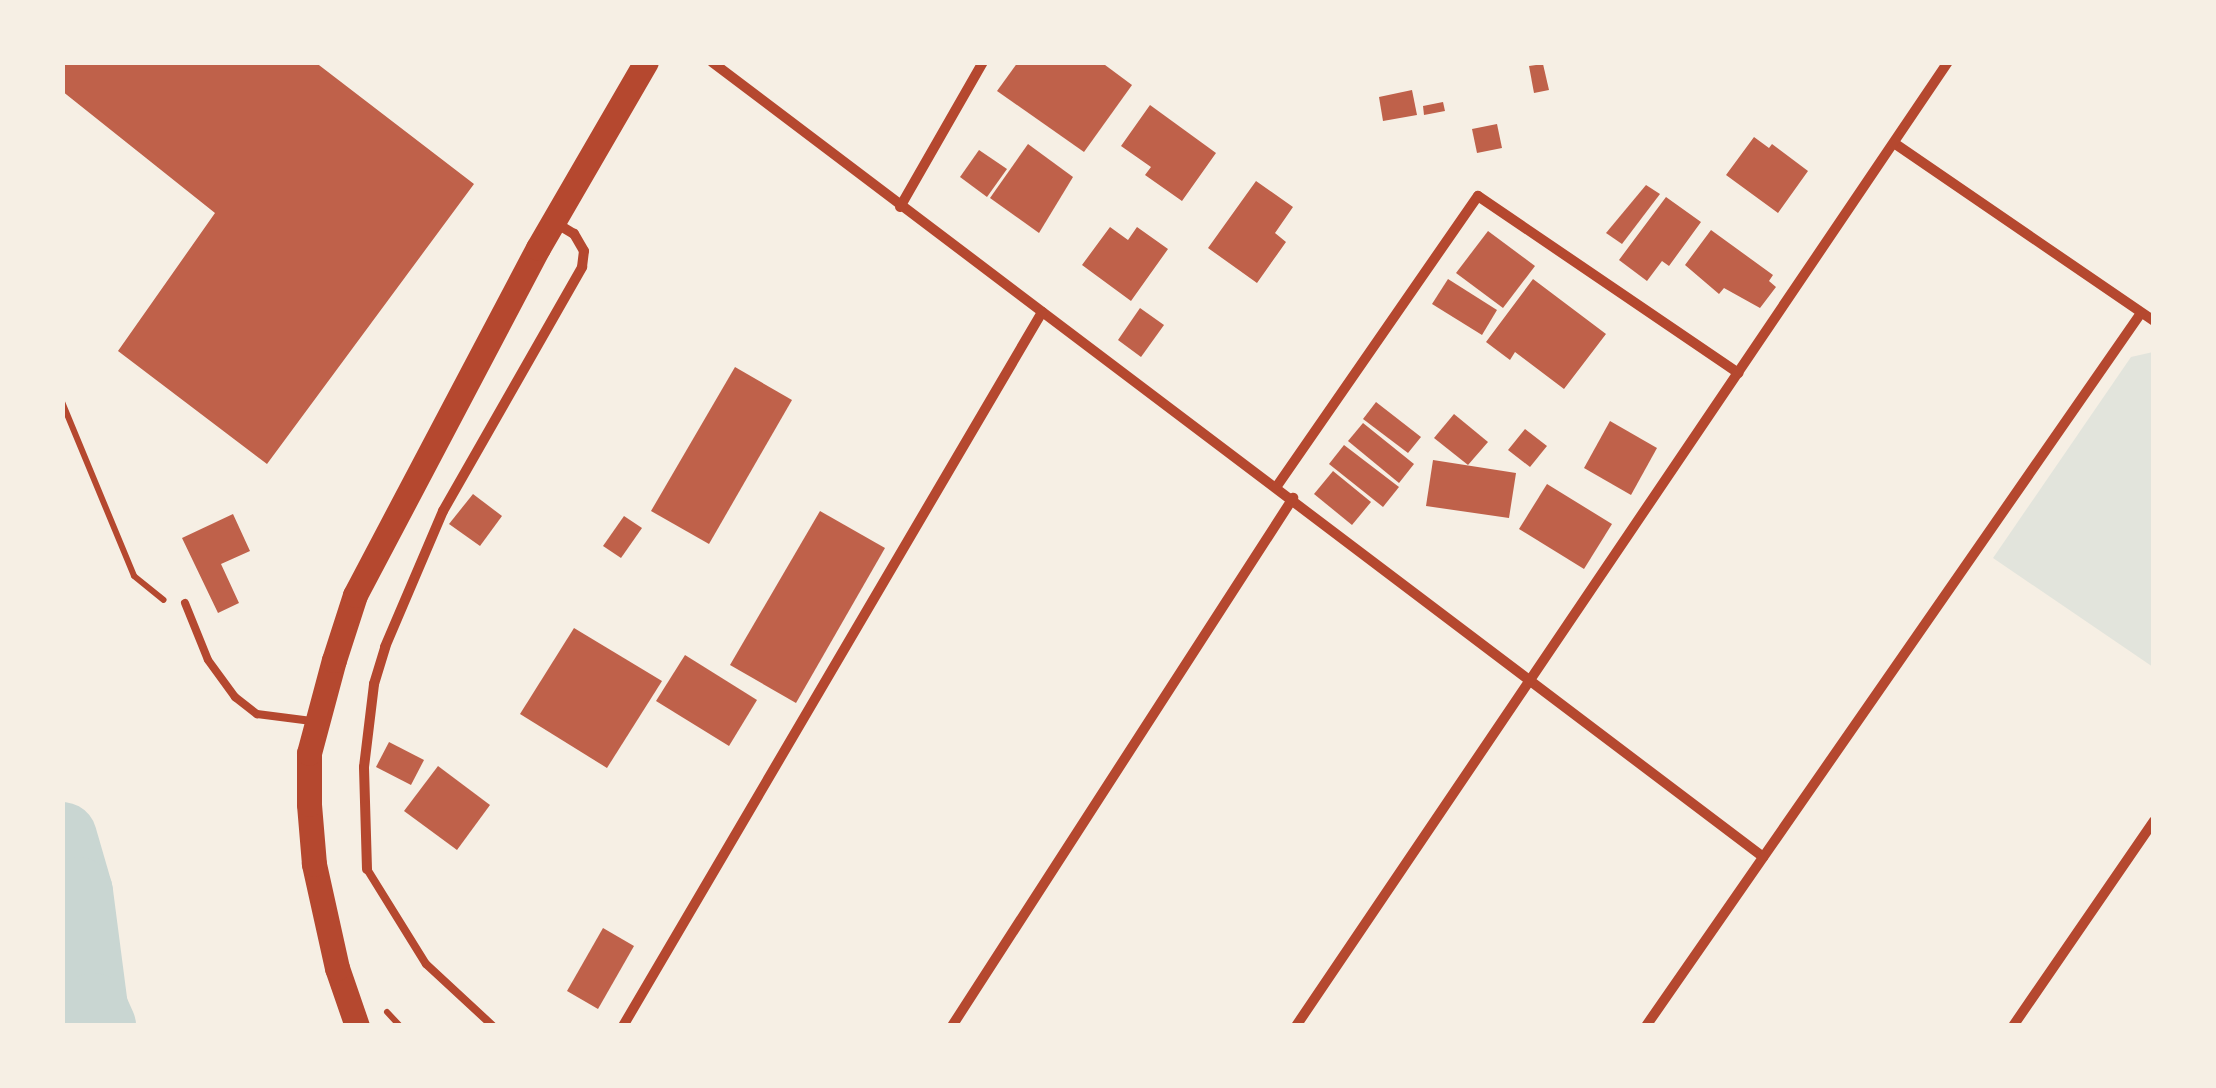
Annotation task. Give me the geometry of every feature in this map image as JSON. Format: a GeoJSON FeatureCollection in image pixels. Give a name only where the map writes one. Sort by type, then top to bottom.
{"type":"FeatureCollection","features":[{"type":"Feature","properties":{"kind":"main road"},"geometry":{"type":"LineString","coordinates":[[357,1026],[337,968],[314,864],[309,752],[316,722],[356,595],[554,222],[646,62]]}},
{"type":"Feature","properties":{"kind":"street"},"geometry":{"type":"LineString","coordinates":[[712,62],[900,207],[1293,498],[1763,858]]}},
{"type":"Feature","properties":{"kind":"street"},"geometry":{"type":"LineString","coordinates":[[900,207],[984,62]]}},
{"type":"Feature","properties":{"kind":"street"},"geometry":{"type":"LineString","coordinates":[[1296,1026],[1948,62]]}},
{"type":"Feature","properties":{"kind":"street"},"geometry":{"type":"LineString","coordinates":[[1894,143],[2154,322]]}},
{"type":"Feature","properties":{"kind":"street"},"geometry":{"type":"LineString","coordinates":[[1277,486],[1478,196],[1738,373]]}},
{"type":"Feature","properties":{"kind":"street"},"geometry":{"type":"LineString","coordinates":[[367,869],[364,767],[380,665],[399,608],[444,511],[582,267],[584,251],[574,234],[554,222]]}},
{"type":"Feature","properties":{"kind":"street"},"geometry":{"type":"LineString","coordinates":[[623,1026],[1042,312]]}},
{"type":"Feature","properties":{"kind":"street"},"geometry":{"type":"LineString","coordinates":[[1646,1026],[2141,312]]}},
{"type":"Feature","properties":{"kind":"street"},"geometry":{"type":"LineString","coordinates":[[952,1026],[1293,498]]}},
{"type":"Feature","properties":{"kind":"street"},"geometry":{"type":"LineString","coordinates":[[2013,1026],[2154,821]]}},
{"type":"Feature","properties":{"kind":"lane"},"geometry":{"type":"LineString","coordinates":[[184,604],[208,660],[234,697],[257,714],[316,722]]}},
{"type":"Feature","properties":{"kind":"lane"},"geometry":{"type":"LineString","coordinates":[[367,869],[426,964],[493,1026]]}},
{"type":"Feature","properties":{"kind":"path"},"geometry":{"type":"LineString","coordinates":[[62,402],[134,576],[164,600],[184,604]]}},
{"type":"Feature","properties":{"kind":"path"},"geometry":{"type":"LineString","coordinates":[[388,1015],[400,1026]]}},
{"type":"Feature","properties":{"kind":"shaded area"},"geometry":{"type":"Polygon","coordinates":[[[2154,352],[2153,667],[1993,558],[2131,357],[2154,352]]]}},
{"type":"Feature","properties":{"kind":"building"},"geometry":{"type":"Polygon","coordinates":[[[62,62],[315,62],[474,184],[267,464],[118,351],[215,213],[62,91],[62,62]]]}},
{"type":"Feature","properties":{"kind":"building"},"geometry":{"type":"Polygon","coordinates":[[[1018,62],[1101,62],[1132,85],[1084,152],[997,91],[1018,62]]]}},
{"type":"Feature","properties":{"kind":"building"},"geometry":{"type":"Polygon","coordinates":[[[1543,64],[1549,90],[1534,93],[1529,66],[1543,64]]]}},
{"type":"Feature","properties":{"kind":"building"},"geometry":{"type":"Polygon","coordinates":[[[1412,90],[1417,115],[1383,121],[1379,97],[1412,90]]]}},
{"type":"Feature","properties":{"kind":"building"},"geometry":{"type":"Polygon","coordinates":[[[1443,102],[1445,111],[1424,115],[1423,106],[1443,102]]]}},
{"type":"Feature","properties":{"kind":"building"},"geometry":{"type":"Polygon","coordinates":[[[1150,105],[1216,153],[1182,201],[1145,175],[1151,167],[1121,146],[1150,105]]]}},
{"type":"Feature","properties":{"kind":"building"},"geometry":{"type":"Polygon","coordinates":[[[1497,124],[1502,148],[1477,153],[1472,129],[1497,124]]]}},
{"type":"Feature","properties":{"kind":"building"},"geometry":{"type":"Polygon","coordinates":[[[1754,137],[1769,148],[1772,144],[1808,171],[1778,213],[1726,175],[1754,137]]]}},
{"type":"Feature","properties":{"kind":"building"},"geometry":{"type":"Polygon","coordinates":[[[1028,144],[1073,177],[1039,233],[990,198],[1028,144]]]}},
{"type":"Feature","properties":{"kind":"building"},"geometry":{"type":"Polygon","coordinates":[[[979,150],[1007,169],[987,197],[960,177],[979,150]]]}},
{"type":"Feature","properties":{"kind":"building"},"geometry":{"type":"Polygon","coordinates":[[[1256,181],[1293,207],[1275,233],[1286,242],[1257,283],[1208,248],[1256,181]]]}},
{"type":"Feature","properties":{"kind":"building"},"geometry":{"type":"Polygon","coordinates":[[[1646,185],[1660,194],[1622,244],[1606,233],[1646,185]]]}},
{"type":"Feature","properties":{"kind":"building"},"geometry":{"type":"Polygon","coordinates":[[[1666,197],[1701,222],[1669,266],[1662,261],[1647,281],[1619,260],[1666,197]]]}},
{"type":"Feature","properties":{"kind":"building"},"geometry":{"type":"Polygon","coordinates":[[[1110,227],[1128,240],[1137,227],[1168,249],[1131,301],[1082,265],[1110,227]]]}},
{"type":"Feature","properties":{"kind":"building"},"geometry":{"type":"Polygon","coordinates":[[[1711,230],[1773,275],[1769,281],[1776,287],[1760,308],[1724,288],[1719,294],[1685,265],[1711,230]]]}},
{"type":"Feature","properties":{"kind":"building"},"geometry":{"type":"Polygon","coordinates":[[[1488,231],[1535,266],[1503,308],[1456,273],[1488,231]]]}},
{"type":"Feature","properties":{"kind":"building"},"geometry":{"type":"Polygon","coordinates":[[[1448,279],[1497,310],[1482,335],[1432,304],[1448,279]]]}},
{"type":"Feature","properties":{"kind":"building"},"geometry":{"type":"Polygon","coordinates":[[[1533,279],[1606,334],[1564,389],[1515,352],[1510,360],[1486,342],[1533,279]]]}},
{"type":"Feature","properties":{"kind":"building"},"geometry":{"type":"Polygon","coordinates":[[[1140,308],[1164,325],[1141,357],[1118,340],[1140,308]]]}},
{"type":"Feature","properties":{"kind":"building"},"geometry":{"type":"Polygon","coordinates":[[[735,367],[792,400],[709,544],[651,511],[735,367]]]}},
{"type":"Feature","properties":{"kind":"building"},"geometry":{"type":"Polygon","coordinates":[[[1376,402],[1421,437],[1408,453],[1363,419],[1376,402]]]}},
{"type":"Feature","properties":{"kind":"building"},"geometry":{"type":"Polygon","coordinates":[[[1454,414],[1488,442],[1468,465],[1434,438],[1454,414]]]}},
{"type":"Feature","properties":{"kind":"building"},"geometry":{"type":"Polygon","coordinates":[[[1610,421],[1657,448],[1631,495],[1584,468],[1610,421]]]}},
{"type":"Feature","properties":{"kind":"building"},"geometry":{"type":"Polygon","coordinates":[[[1363,423],[1414,464],[1399,483],[1348,441],[1363,423]]]}},
{"type":"Feature","properties":{"kind":"building"},"geometry":{"type":"Polygon","coordinates":[[[1525,429],[1547,446],[1530,467],[1508,450],[1525,429]]]}},
{"type":"Feature","properties":{"kind":"building"},"geometry":{"type":"Polygon","coordinates":[[[1344,445],[1399,487],[1383,507],[1329,464],[1344,445]]]}},
{"type":"Feature","properties":{"kind":"building"},"geometry":{"type":"Polygon","coordinates":[[[1433,460],[1516,473],[1509,518],[1426,506],[1433,460]]]}},
{"type":"Feature","properties":{"kind":"building"},"geometry":{"type":"Polygon","coordinates":[[[1333,471],[1371,502],[1352,525],[1314,494],[1333,471]]]}},
{"type":"Feature","properties":{"kind":"building"},"geometry":{"type":"Polygon","coordinates":[[[1547,484],[1612,524],[1584,569],[1519,529],[1547,484]]]}},
{"type":"Feature","properties":{"kind":"building"},"geometry":{"type":"Polygon","coordinates":[[[473,494],[502,516],[480,546],[449,524],[473,494]]]}},
{"type":"Feature","properties":{"kind":"building"},"geometry":{"type":"Polygon","coordinates":[[[820,511],[885,548],[796,703],[730,665],[820,511]]]}},
{"type":"Feature","properties":{"kind":"building"},"geometry":{"type":"Polygon","coordinates":[[[233,514],[250,551],[221,564],[239,603],[218,613],[182,538],[233,514]]]}},
{"type":"Feature","properties":{"kind":"building"},"geometry":{"type":"Polygon","coordinates":[[[624,516],[642,528],[621,558],[603,546],[624,516]]]}},
{"type":"Feature","properties":{"kind":"building"},"geometry":{"type":"Polygon","coordinates":[[[574,628],[662,681],[607,768],[520,714],[574,628]]]}},
{"type":"Feature","properties":{"kind":"building"},"geometry":{"type":"Polygon","coordinates":[[[685,655],[757,700],[729,746],[656,701],[685,655]]]}},
{"type":"Feature","properties":{"kind":"building"},"geometry":{"type":"Polygon","coordinates":[[[389,742],[424,760],[411,785],[376,767],[389,742]]]}},
{"type":"Feature","properties":{"kind":"building"},"geometry":{"type":"Polygon","coordinates":[[[438,766],[490,805],[457,850],[404,811],[438,766]]]}},
{"type":"Feature","properties":{"kind":"building"},"geometry":{"type":"Polygon","coordinates":[[[603,928],[634,946],[598,1009],[567,991],[603,928]]]}},
{"type":"Feature","properties":{"kind":"waterway"},"geometry":{"type":"LineString","coordinates":[[62,837],[78,892],[93,1008],[101,1026]]}}]}
